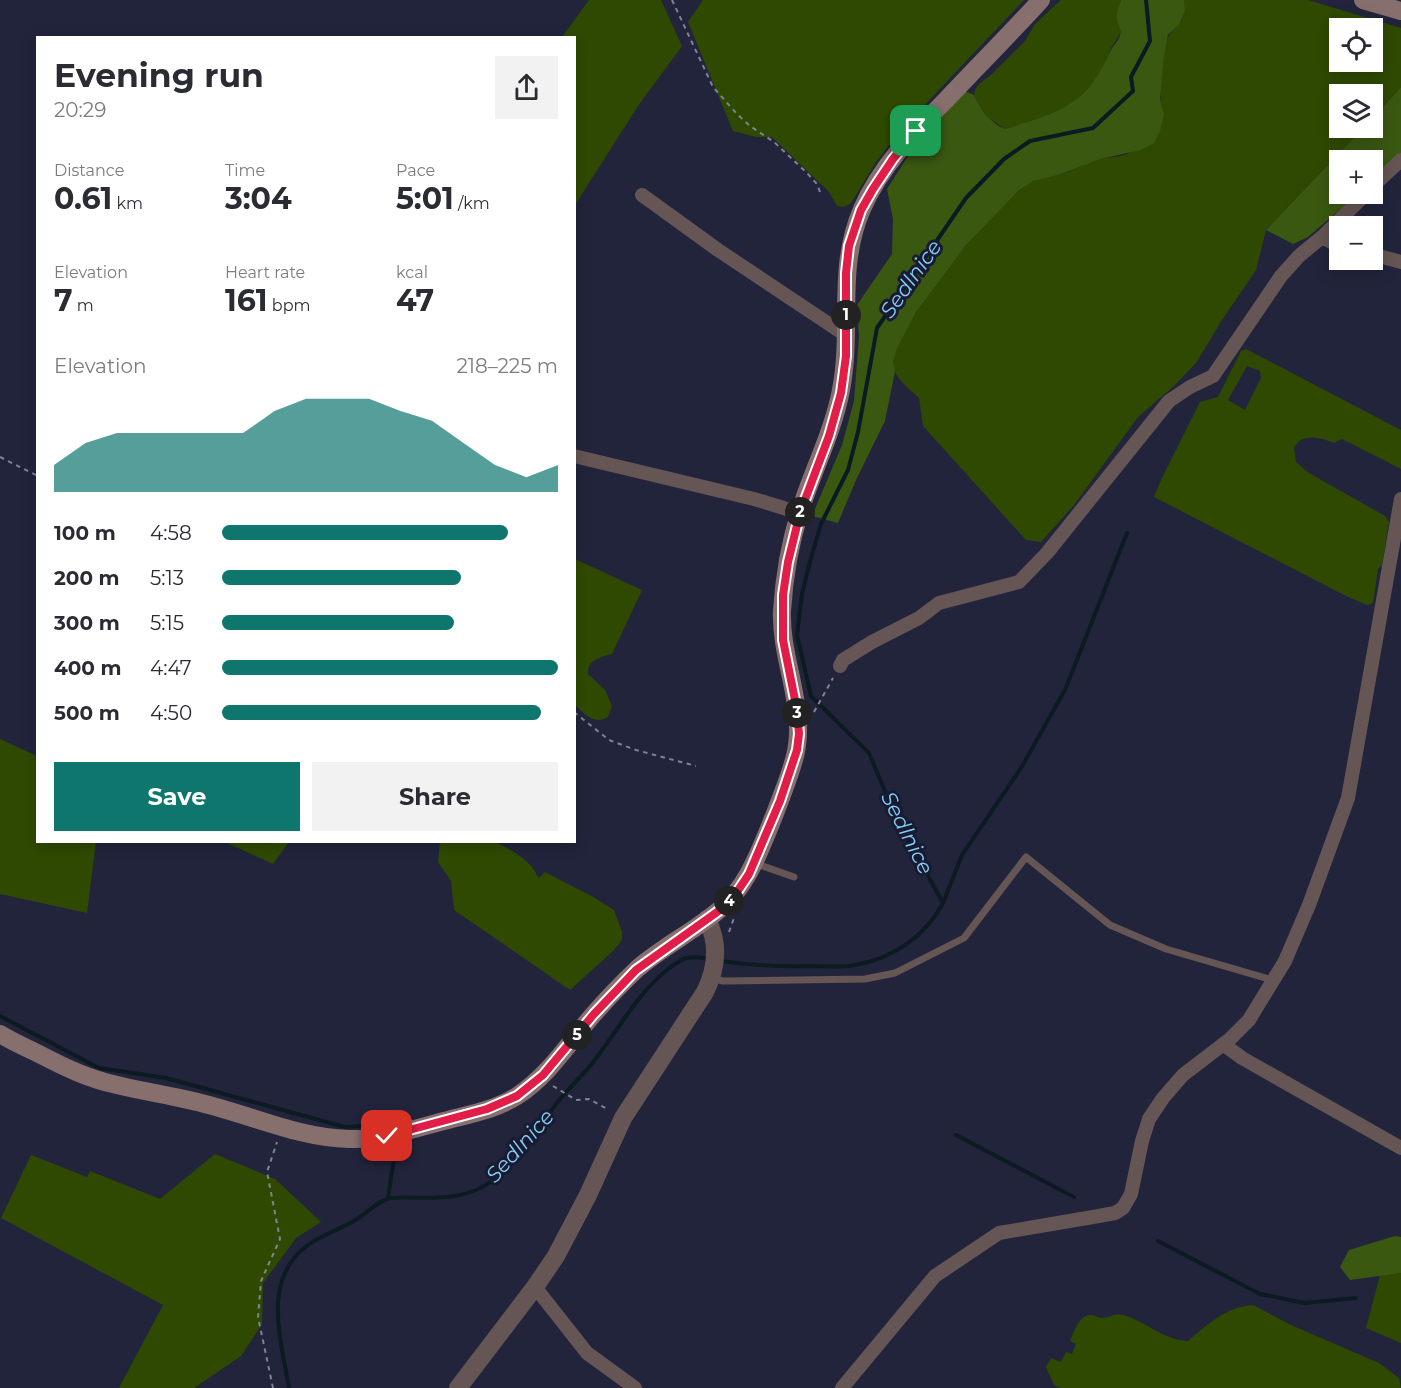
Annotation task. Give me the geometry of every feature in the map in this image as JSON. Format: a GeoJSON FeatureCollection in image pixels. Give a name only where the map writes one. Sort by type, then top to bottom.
{"type":"FeatureCollection","features":[{"type":"Feature","properties":{"kind":"main road"},"geometry":{"type":"LineString","coordinates":[[2,1040],[88,1077],[115,1085],[192,1100],[282,1128],[337,1138],[361,1139],[392,1134],[487,1109],[517,1096],[543,1075],[594,1014],[636,970],[658,952],[707,920],[737,892],[754,863],[791,770],[798,741],[797,710],[782,625],[786,579],[800,513],[838,408],[844,373],[846,273],[849,246],[861,210],[893,159],[916,131],[1041,0]]}},
{"type":"Feature","properties":{"kind":"main road"},"geometry":{"type":"LineString","coordinates":[[1363,0],[1401,11]]}},
{"type":"Feature","properties":{"kind":"street"},"geometry":{"type":"LineString","coordinates":[[1383,176],[1401,159]]}},
{"type":"Feature","properties":{"kind":"street"},"geometry":{"type":"LineString","coordinates":[[642,195],[718,250],[846,336]]}},
{"type":"Feature","properties":{"kind":"street"},"geometry":{"type":"LineString","coordinates":[[840,666],[843,660],[919,618],[939,603],[1019,582],[1047,553],[1169,402],[1190,387],[1213,376],[1281,276],[1299,256],[1356,204]]}},
{"type":"Feature","properties":{"kind":"street"},"geometry":{"type":"LineString","coordinates":[[1322,237],[1329,241]]}},
{"type":"Feature","properties":{"kind":"street"},"geometry":{"type":"LineString","coordinates":[[1383,257],[1401,262]]}},
{"type":"Feature","properties":{"kind":"street"},"geometry":{"type":"LineString","coordinates":[[576,456],[754,499],[800,513]]}},
{"type":"Feature","properties":{"kind":"street"},"geometry":{"type":"LineString","coordinates":[[842,1388],[935,1276],[999,1233],[1115,1213],[1123,1208],[1131,1194],[1149,1119],[1163,1098],[1183,1075],[1249,1020],[1285,961],[1348,798],[1401,500]]}},
{"type":"Feature","properties":{"kind":"street"},"geometry":{"type":"LineString","coordinates":[[458,1388],[556,1256],[578,1218],[623,1118],[687,1023],[713,975],[715,940],[707,920]]}},
{"type":"Feature","properties":{"kind":"street"},"geometry":{"type":"LineString","coordinates":[[1223,1044],[1242,1058],[1401,1148]]}},
{"type":"Feature","properties":{"kind":"street"},"geometry":{"type":"LineString","coordinates":[[535,1287],[586,1353],[634,1388]]}},
{"type":"Feature","properties":{"kind":"lane"},"geometry":{"type":"LineString","coordinates":[[713,975],[723,981],[865,979],[895,973],[964,938],[1026,856],[1110,925],[1166,949],[1272,980]]}},
{"type":"Feature","properties":{"kind":"lane"},"geometry":{"type":"LineString","coordinates":[[754,863],[794,877]]}},
{"type":"Feature","properties":{"kind":"path"},"geometry":{"type":"LineString","coordinates":[[672,0],[713,87],[750,126],[774,142],[806,172],[817,184],[820,192]]}},
{"type":"Feature","properties":{"kind":"path"},"geometry":{"type":"LineString","coordinates":[[0,457],[36,475]]}},
{"type":"Feature","properties":{"kind":"path"},"geometry":{"type":"LineString","coordinates":[[812,715],[827,689]]}},
{"type":"Feature","properties":{"kind":"path"},"geometry":{"type":"LineString","coordinates":[[576,714],[609,740],[636,750],[696,766]]}},
{"type":"Feature","properties":{"kind":"path"},"geometry":{"type":"LineString","coordinates":[[555,1088],[576,1100],[592,1100],[612,1113]]}},
{"type":"Feature","properties":{"kind":"path"},"geometry":{"type":"LineString","coordinates":[[273,1388],[258,1317],[261,1281],[280,1239],[267,1172],[282,1128]]}},
{"type":"Feature","properties":{"kind":"green space"},"geometry":{"type":"Polygon","coordinates":[[[589,0],[661,0],[682,46],[638,106],[576,203],[576,36],[563,36],[589,0]]]}},
{"type":"Feature","properties":{"kind":"green space"},"geometry":{"type":"Polygon","coordinates":[[[703,0],[1024,0],[900,131],[876,162],[851,203],[844,207],[837,206],[829,192],[772,137],[756,137],[733,131],[688,22],[703,0]]]}},
{"type":"Feature","properties":{"kind":"green space"},"geometry":{"type":"Polygon","coordinates":[[[1061,0],[1121,0],[1117,19],[1120,28],[1119,35],[1097,77],[1076,99],[1037,119],[1005,129],[989,118],[981,108],[974,95],[975,90],[1025,41],[1035,24],[1061,0]]]}},
{"type":"Feature","properties":{"kind":"green space"},"geometry":{"type":"Polygon","coordinates":[[[1121,0],[1184,0],[1185,11],[1179,25],[1168,35],[1160,98],[1164,114],[1154,143],[1141,150],[1100,159],[1058,175],[1033,181],[1018,191],[966,245],[916,312],[897,348],[885,421],[838,523],[812,516],[842,445],[854,401],[859,337],[857,305],[892,254],[893,219],[887,189],[910,153],[965,91],[974,95],[986,115],[1005,129],[1056,111],[1081,95],[1102,69],[1119,37],[1117,16],[1121,0]]]}},
{"type":"Feature","properties":{"kind":"green space"},"geometry":{"type":"Polygon","coordinates":[[[1184,0],[1308,0],[1368,18],[1329,18],[1329,72],[1383,72],[1383,23],[1401,28],[1401,87],[1383,107],[1383,84],[1329,84],[1329,138],[1353,138],[1342,150],[1329,150],[1329,164],[1266,230],[1256,270],[1196,363],[1138,417],[1074,505],[1041,542],[1026,540],[923,426],[919,398],[902,382],[894,368],[893,362],[898,344],[910,321],[950,265],[1016,194],[1031,182],[1100,159],[1128,154],[1144,139],[1164,114],[1160,85],[1163,56],[1169,36],[1183,18],[1184,0]]]}},
{"type":"Feature","properties":{"kind":"green space"},"geometry":{"type":"Polygon","coordinates":[[[1401,87],[1401,154],[1383,171],[1383,150],[1342,150],[1353,138],[1383,138],[1383,107],[1401,87]]]}},
{"type":"Feature","properties":{"kind":"green space"},"geometry":{"type":"Polygon","coordinates":[[[1329,164],[1329,204],[1346,204],[1332,216],[1329,216],[1329,219],[1308,237],[1293,244],[1266,230],[1329,164]]]}},
{"type":"Feature","properties":{"kind":"green space"},"geometry":{"type":"Polygon","coordinates":[[[1246,349],[1401,430],[1401,469],[1342,439],[1334,443],[1318,438],[1307,438],[1297,443],[1294,448],[1296,462],[1309,473],[1385,516],[1389,522],[1373,603],[1367,605],[1346,596],[1154,497],[1200,402],[1218,397],[1241,351],[1246,349]],[[1247,366],[1228,400],[1245,410],[1261,378],[1260,371],[1247,366]]]}},
{"type":"Feature","properties":{"kind":"green space"},"geometry":{"type":"Polygon","coordinates":[[[576,559],[642,590],[612,654],[592,662],[588,669],[588,674],[605,690],[612,706],[608,717],[598,720],[582,712],[576,706],[576,559]]]}},
{"type":"Feature","properties":{"kind":"green space"},"geometry":{"type":"Polygon","coordinates":[[[0,739],[36,756],[36,843],[96,843],[87,913],[0,894],[0,739]]]}},
{"type":"Feature","properties":{"kind":"green space"},"geometry":{"type":"Polygon","coordinates":[[[227,843],[288,843],[273,864],[227,843]]]}},
{"type":"Feature","properties":{"kind":"green space"},"geometry":{"type":"Polygon","coordinates":[[[440,843],[495,843],[505,847],[525,860],[539,878],[545,872],[614,910],[622,932],[622,940],[570,990],[454,910],[451,881],[438,862],[440,843]]]}},
{"type":"Feature","properties":{"kind":"green space"},"geometry":{"type":"Polygon","coordinates":[[[215,1154],[275,1179],[321,1222],[296,1238],[263,1283],[262,1324],[241,1356],[194,1388],[119,1388],[163,1305],[1,1218],[31,1155],[87,1177],[90,1171],[160,1199],[215,1154]]]}},
{"type":"Feature","properties":{"kind":"green space"},"geometry":{"type":"Polygon","coordinates":[[[1395,1236],[1401,1237],[1401,1273],[1350,1280],[1340,1267],[1349,1250],[1395,1236]]]}},
{"type":"Feature","properties":{"kind":"green space"},"geometry":{"type":"Polygon","coordinates":[[[1401,1273],[1401,1343],[1366,1328],[1380,1275],[1401,1273]]]}},
{"type":"Feature","properties":{"kind":"green space"},"geometry":{"type":"Polygon","coordinates":[[[1253,1305],[1291,1325],[1379,1363],[1399,1378],[1401,1388],[1060,1388],[1054,1385],[1046,1367],[1051,1358],[1061,1362],[1066,1352],[1072,1354],[1076,1344],[1070,1341],[1080,1320],[1087,1315],[1101,1318],[1124,1315],[1171,1338],[1188,1341],[1226,1313],[1243,1306],[1253,1305]]]}},
{"type":"Feature","properties":{"kind":"waterway","name":"Sedlnice"},"geometry":{"type":"LineString","coordinates":[[720,961],[832,967],[869,962],[895,951],[917,936],[936,915],[943,903],[896,818],[869,753],[811,696],[797,635],[802,594],[821,524],[848,470],[858,432],[877,328],[966,198],[1004,159],[1030,141],[1093,128],[1133,91],[1131,77],[1150,41],[1146,0]]}},
{"type":"Feature","properties":{"kind":"waterway"},"geometry":{"type":"LineString","coordinates":[[943,903],[962,855],[1021,768],[1065,690],[1127,533]]}},
{"type":"Feature","properties":{"kind":"waterway","name":"Sedlnice"},"geometry":{"type":"LineString","coordinates":[[289,1388],[279,1331],[278,1311],[279,1293],[284,1275],[293,1259],[313,1241],[352,1222],[386,1199],[455,1196],[488,1184],[511,1162],[561,1098],[594,1061],[646,990],[679,961],[690,957],[710,959]]}},
{"type":"Feature","properties":{"kind":"waterway"},"geometry":{"type":"LineString","coordinates":[[0,1016],[99,1068],[166,1078],[345,1127],[392,1124],[392,1128]]}},
{"type":"Feature","properties":{"kind":"waterway"},"geometry":{"type":"LineString","coordinates":[[956,1135],[1074,1197]]}},
{"type":"Feature","properties":{"kind":"waterway"},"geometry":{"type":"LineString","coordinates":[[388,1198],[395,1152],[393,1139]]}},
{"type":"Feature","properties":{"kind":"waterway"},"geometry":{"type":"LineString","coordinates":[[1158,1241],[1260,1294],[1305,1303],[1356,1298]]}},
{"type":"Feature","properties":{"kind":"route"},"geometry":{"type":"LineString","coordinates":[[387,1136],[487,1109],[517,1096],[543,1075],[594,1014],[636,970],[658,952],[720,910],[737,892],[749,874],[780,801],[797,750],[799,734],[797,710],[783,640],[783,595],[788,562],[800,513],[829,436],[841,393],[846,356],[846,273],[849,246],[861,210],[873,189],[893,159],[916,131]]}}]}
